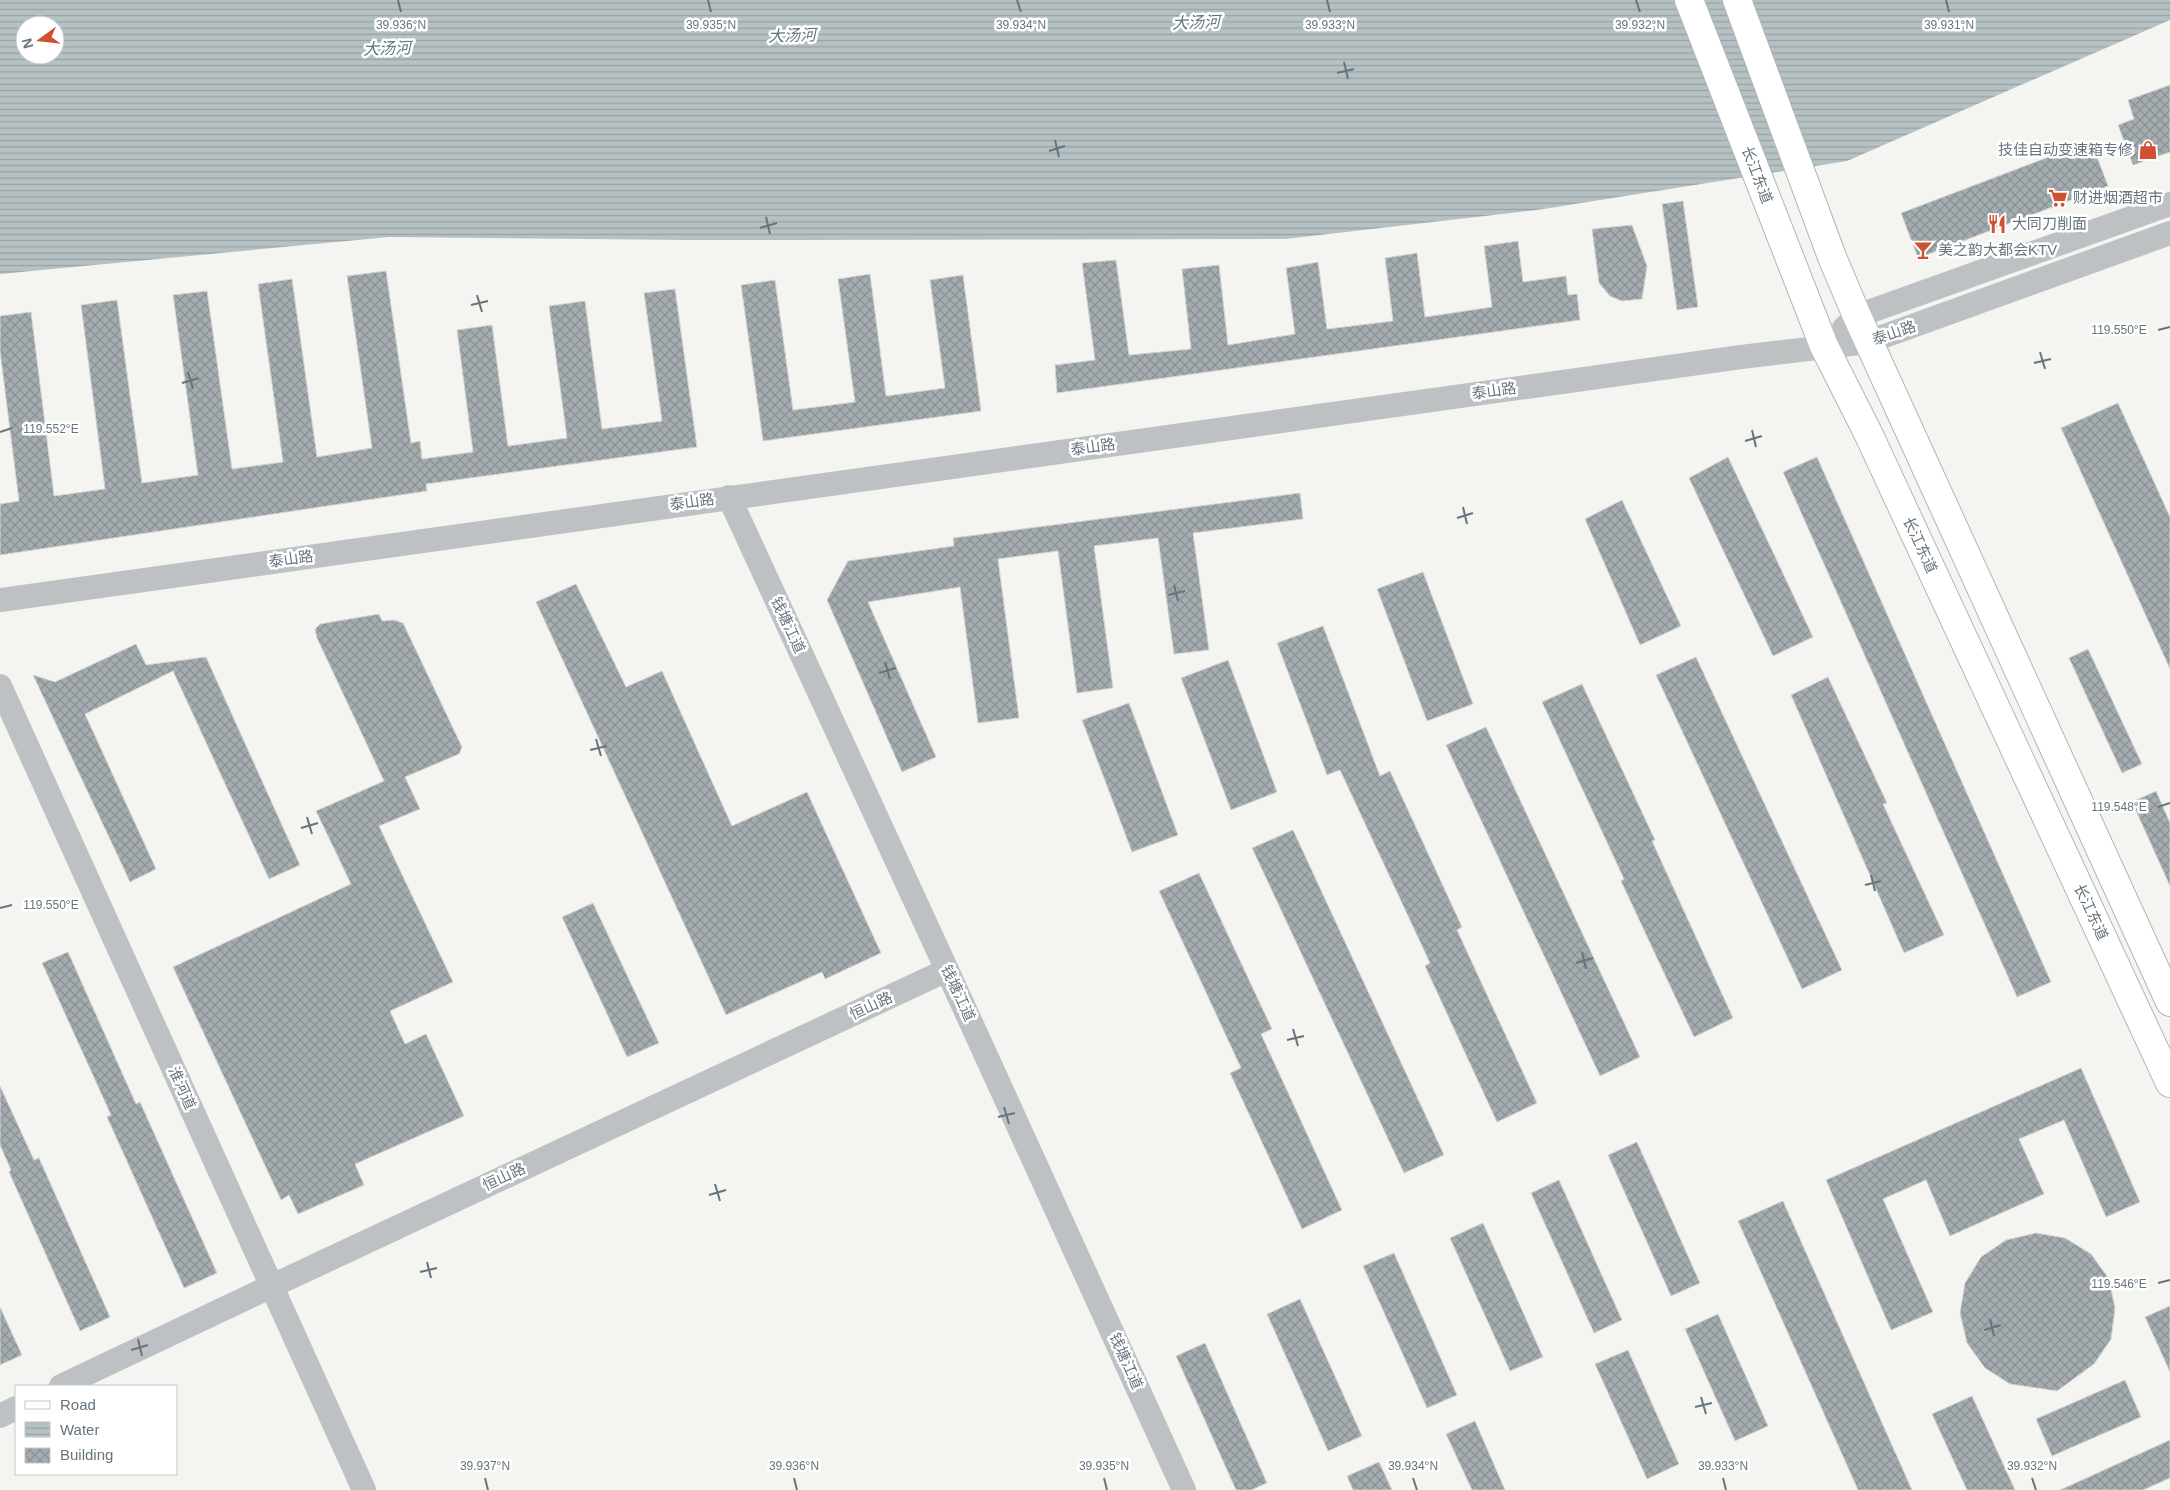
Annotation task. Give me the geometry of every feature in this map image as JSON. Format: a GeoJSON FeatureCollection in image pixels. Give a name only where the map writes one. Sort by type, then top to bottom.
{"type":"FeatureCollection","features":[{"type":"Feature","properties":{"kind":"main road","name":"长江东道"},"geometry":{"type":"LineString","coordinates":[[1688,0],[1824,346],[1889,478],[2170,1083]]}},
{"type":"Feature","properties":{"kind":"main road"},"geometry":{"type":"LineString","coordinates":[[1737,0],[1832,257],[1868,342],[2170,1002]]}},
{"type":"Feature","properties":{"kind":"street"},"geometry":{"type":"LineString","coordinates":[[1824,346],[1857,316],[2170,204]]}},
{"type":"Feature","properties":{"kind":"street","name":"泰山路"},"geometry":{"type":"LineString","coordinates":[[0,600],[729,497],[1824,346],[1868,342],[2170,233]]}},
{"type":"Feature","properties":{"kind":"street","name":"钱塘江道"},"geometry":{"type":"LineString","coordinates":[[729,497],[948,970],[1184,1490]]}},
{"type":"Feature","properties":{"kind":"street","name":"淮河道"},"geometry":{"type":"LineString","coordinates":[[0,686],[364,1490]]}},
{"type":"Feature","properties":{"kind":"street","name":"恒山路"},"geometry":{"type":"LineString","coordinates":[[63,1385],[948,970]]}},
{"type":"Feature","properties":{"kind":"street"},"geometry":{"type":"LineString","coordinates":[[0,1416],[15,1408]]}},
{"type":"Feature","properties":{"kind":"water","name":"大汤河"},"geometry":{"type":"Polygon","coordinates":[[[0,0],[2170,0],[2170,20],[1847,161],[1537,210],[1285,239],[691,240],[389,237],[0,274],[0,0]]]}},
{"type":"Feature","properties":{"kind":"building"},"geometry":{"type":"Polygon","coordinates":[[[2170,85],[2170,152],[2133,165],[2118,125],[2134,119],[2128,100],[2170,85]]]}},
{"type":"Feature","properties":{"kind":"building"},"geometry":{"type":"Polygon","coordinates":[[[2091,141],[2108,186],[1918,258],[1901,213],[2091,141]]]}},
{"type":"Feature","properties":{"kind":"building"},"geometry":{"type":"Polygon","coordinates":[[[1683,201],[1698,307],[1677,310],[1662,204],[1683,201]]]}},
{"type":"Feature","properties":{"kind":"building"},"geometry":{"type":"Polygon","coordinates":[[[1632,225],[1647,266],[1642,299],[1622,301],[1610,296],[1599,283],[1592,229],[1632,225]]]}},
{"type":"Feature","properties":{"kind":"building"},"geometry":{"type":"Polygon","coordinates":[[[1518,241],[1523,282],[1566,276],[1568,295],[1577,294],[1580,320],[1057,393],[1055,365],[1095,360],[1082,263],[1116,260],[1129,355],[1191,349],[1182,269],[1219,265],[1228,345],[1295,334],[1286,268],[1318,262],[1327,329],[1393,321],[1385,258],[1417,253],[1425,317],[1492,307],[1484,246],[1518,241]]]}},
{"type":"Feature","properties":{"kind":"building"},"geometry":{"type":"Polygon","coordinates":[[[386,271],[411,443],[420,441],[422,459],[473,452],[457,330],[492,325],[508,446],[567,438],[549,306],[585,301],[602,429],[662,421],[644,293],[675,289],[697,447],[426,484],[427,491],[0,555],[0,504],[19,501],[0,351],[0,316],[31,312],[54,496],[105,489],[81,305],[117,300],[142,483],[198,475],[173,295],[207,291],[232,469],[283,462],[258,284],[292,279],[317,457],[372,448],[347,276],[386,271]]]}},
{"type":"Feature","properties":{"kind":"building"},"geometry":{"type":"Polygon","coordinates":[[[870,274],[886,396],[945,388],[930,280],[963,275],[981,411],[763,441],[741,285],[775,280],[793,410],[855,402],[838,279],[870,274]]]}},
{"type":"Feature","properties":{"kind":"building"},"geometry":{"type":"Polygon","coordinates":[[[2118,403],[2170,517],[2170,669],[2061,428],[2118,403]]]}},
{"type":"Feature","properties":{"kind":"building"},"geometry":{"type":"Polygon","coordinates":[[[1728,457],[1813,637],[1773,656],[1689,478],[1728,457]]]}},
{"type":"Feature","properties":{"kind":"building"},"geometry":{"type":"Polygon","coordinates":[[[1817,457],[2051,982],[2017,997],[1783,472],[1817,457]]]}},
{"type":"Feature","properties":{"kind":"building"},"geometry":{"type":"Polygon","coordinates":[[[1300,493],[1303,519],[1193,533],[1209,650],[1174,654],[1158,538],[1094,546],[1113,688],[1077,693],[1058,551],[998,559],[1019,718],[978,723],[960,587],[868,602],[936,757],[902,772],[827,600],[848,561],[954,546],[953,538],[1300,493]]]}},
{"type":"Feature","properties":{"kind":"building"},"geometry":{"type":"Polygon","coordinates":[[[1622,500],[1681,626],[1640,645],[1585,519],[1622,500]]]}},
{"type":"Feature","properties":{"kind":"building"},"geometry":{"type":"Polygon","coordinates":[[[1423,572],[1473,704],[1427,721],[1377,589],[1423,572]]]}},
{"type":"Feature","properties":{"kind":"building"},"geometry":{"type":"Polygon","coordinates":[[[576,584],[626,687],[662,671],[732,826],[807,792],[881,953],[825,979],[822,972],[726,1015],[536,602],[576,584]]]}},
{"type":"Feature","properties":{"kind":"building"},"geometry":{"type":"Polygon","coordinates":[[[379,614],[382,621],[394,620],[403,623],[462,747],[459,754],[405,777],[420,809],[379,826],[453,982],[390,1011],[405,1044],[426,1034],[464,1116],[355,1164],[364,1185],[298,1214],[289,1195],[281,1200],[173,967],[351,884],[316,811],[384,781],[317,638],[315,629],[320,624],[379,614]]]}},
{"type":"Feature","properties":{"kind":"building"},"geometry":{"type":"Polygon","coordinates":[[[1323,626],[1380,776],[1390,771],[1462,927],[1457,930],[1537,1103],[1497,1122],[1425,966],[1430,963],[1340,770],[1327,775],[1277,643],[1323,626]]]}},
{"type":"Feature","properties":{"kind":"building"},"geometry":{"type":"Polygon","coordinates":[[[136,644],[146,665],[206,657],[300,865],[269,879],[173,671],[85,714],[156,869],[130,882],[33,675],[55,682],[136,644]]]}},
{"type":"Feature","properties":{"kind":"building"},"geometry":{"type":"Polygon","coordinates":[[[2088,649],[2142,764],[2122,773],[2069,658],[2088,649]]]}},
{"type":"Feature","properties":{"kind":"building"},"geometry":{"type":"Polygon","coordinates":[[[1696,657],[1842,970],[1802,989],[1656,675],[1696,657]]]}},
{"type":"Feature","properties":{"kind":"building"},"geometry":{"type":"Polygon","coordinates":[[[1228,660],[1277,792],[1231,810],[1181,678],[1228,660]]]}},
{"type":"Feature","properties":{"kind":"building"},"geometry":{"type":"Polygon","coordinates":[[[1828,677],[1887,803],[1883,804],[1944,935],[1904,953],[1791,695],[1828,677]]]}},
{"type":"Feature","properties":{"kind":"building"},"geometry":{"type":"Polygon","coordinates":[[[1582,684],[1655,840],[1652,841],[1733,1018],[1694,1037],[1621,881],[1624,879],[1542,702],[1582,684]]]}},
{"type":"Feature","properties":{"kind":"building"},"geometry":{"type":"Polygon","coordinates":[[[1129,703],[1178,835],[1132,852],[1082,720],[1129,703]]]}},
{"type":"Feature","properties":{"kind":"building"},"geometry":{"type":"Polygon","coordinates":[[[1486,727],[1640,1057],[1600,1076],[1446,745],[1486,727]]]}},
{"type":"Feature","properties":{"kind":"building"},"geometry":{"type":"Polygon","coordinates":[[[2156,791],[2170,823],[2170,886],[2132,802],[2156,791]]]}},
{"type":"Feature","properties":{"kind":"building"},"geometry":{"type":"Polygon","coordinates":[[[1293,830],[1444,1155],[1404,1173],[1252,848],[1293,830]]]}},
{"type":"Feature","properties":{"kind":"building"},"geometry":{"type":"Polygon","coordinates":[[[1199,873],[1272,1029],[1261,1034],[1342,1210],[1302,1229],[1230,1073],[1241,1068],[1159,891],[1199,873]]]}},
{"type":"Feature","properties":{"kind":"building"},"geometry":{"type":"Polygon","coordinates":[[[593,903],[659,1043],[627,1057],[562,917],[593,903]]]}},
{"type":"Feature","properties":{"kind":"building"},"geometry":{"type":"Polygon","coordinates":[[[68,952],[136,1104],[140,1102],[217,1273],[184,1288],[107,1117],[111,1115],[42,963],[68,952]]]}},
{"type":"Feature","properties":{"kind":"building"},"geometry":{"type":"Polygon","coordinates":[[[2081,1068],[2140,1202],[2106,1217],[2064,1120],[2019,1139],[2044,1194],[1950,1236],[1926,1180],[1883,1199],[1933,1312],[1891,1330],[1826,1180],[2081,1068]]]}},
{"type":"Feature","properties":{"kind":"building"},"geometry":{"type":"Polygon","coordinates":[[[0,1086],[34,1160],[39,1158],[110,1317],[80,1331],[9,1172],[11,1170],[0,1145],[0,1086]]]}},
{"type":"Feature","properties":{"kind":"building"},"geometry":{"type":"Polygon","coordinates":[[[1637,1142],[1700,1283],[1671,1296],[1608,1155],[1637,1142]]]}},
{"type":"Feature","properties":{"kind":"building"},"geometry":{"type":"Polygon","coordinates":[[[1559,1180],[1622,1320],[1594,1333],[1531,1193],[1559,1180]]]}},
{"type":"Feature","properties":{"kind":"building"},"geometry":{"type":"Polygon","coordinates":[[[1783,1201],[1912,1490],[1858,1490],[1738,1221],[1783,1201]]]}},
{"type":"Feature","properties":{"kind":"building"},"geometry":{"type":"Polygon","coordinates":[[[1483,1223],[1543,1357],[1510,1371],[1450,1238],[1483,1223]]]}},
{"type":"Feature","properties":{"kind":"building"},"geometry":{"type":"Polygon","coordinates":[[[2036,1233],[2065,1238],[2091,1254],[2109,1279],[2115,1308],[2111,1339],[2094,1364],[2057,1391],[2010,1384],[1985,1368],[1967,1343],[1960,1313],[1965,1283],[1981,1257],[2006,1240],[2036,1233]]]}},
{"type":"Feature","properties":{"kind":"building"},"geometry":{"type":"Polygon","coordinates":[[[1394,1253],[1457,1395],[1427,1408],[1363,1266],[1394,1253]]]}},
{"type":"Feature","properties":{"kind":"building"},"geometry":{"type":"Polygon","coordinates":[[[1300,1299],[1362,1436],[1328,1451],[1267,1314],[1300,1299]]]}},
{"type":"Feature","properties":{"kind":"building"},"geometry":{"type":"Polygon","coordinates":[[[2170,1306],[2170,1372],[2145,1317],[2170,1306]]]}},
{"type":"Feature","properties":{"kind":"building"},"geometry":{"type":"Polygon","coordinates":[[[0,1307],[22,1355],[0,1365],[0,1307]]]}},
{"type":"Feature","properties":{"kind":"building"},"geometry":{"type":"Polygon","coordinates":[[[1718,1314],[1768,1426],[1735,1441],[1685,1329],[1718,1314]]]}},
{"type":"Feature","properties":{"kind":"building"},"geometry":{"type":"Polygon","coordinates":[[[1205,1343],[1267,1483],[1251,1490],[1236,1490],[1176,1356],[1205,1343]]]}},
{"type":"Feature","properties":{"kind":"building"},"geometry":{"type":"Polygon","coordinates":[[[1628,1350],[1679,1464],[1647,1479],[1595,1364],[1628,1350]]]}},
{"type":"Feature","properties":{"kind":"building"},"geometry":{"type":"Polygon","coordinates":[[[2125,1380],[2141,1417],[2052,1456],[2036,1419],[2125,1380]]]}},
{"type":"Feature","properties":{"kind":"building"},"geometry":{"type":"Polygon","coordinates":[[[1972,1396],[2015,1490],[1967,1490],[1932,1414],[1972,1396]]]}},
{"type":"Feature","properties":{"kind":"building"},"geometry":{"type":"Polygon","coordinates":[[[1475,1421],[1505,1490],[1472,1490],[1446,1434],[1475,1421]]]}},
{"type":"Feature","properties":{"kind":"building"},"geometry":{"type":"Polygon","coordinates":[[[2170,1440],[2170,1478],[2143,1490],[2060,1490],[2170,1440]]]}},
{"type":"Feature","properties":{"kind":"building"},"geometry":{"type":"Polygon","coordinates":[[[1379,1462],[1392,1490],[1353,1490],[1347,1476],[1379,1462]]]}},
{"type":"Feature","properties":{"kind":"place","name":"技佳自动变速箱专修"},"geometry":{"type":"Point","coordinates":[2148,150]}},
{"type":"Feature","properties":{"kind":"place","name":"财进烟酒超市"},"geometry":{"type":"Point","coordinates":[2058,198]}},
{"type":"Feature","properties":{"kind":"place","name":"大同刀削面"},"geometry":{"type":"Point","coordinates":[1997,224]}},
{"type":"Feature","properties":{"kind":"place","name":"美之韵大都会KTV"},"geometry":{"type":"Point","coordinates":[1923,250]}}]}
